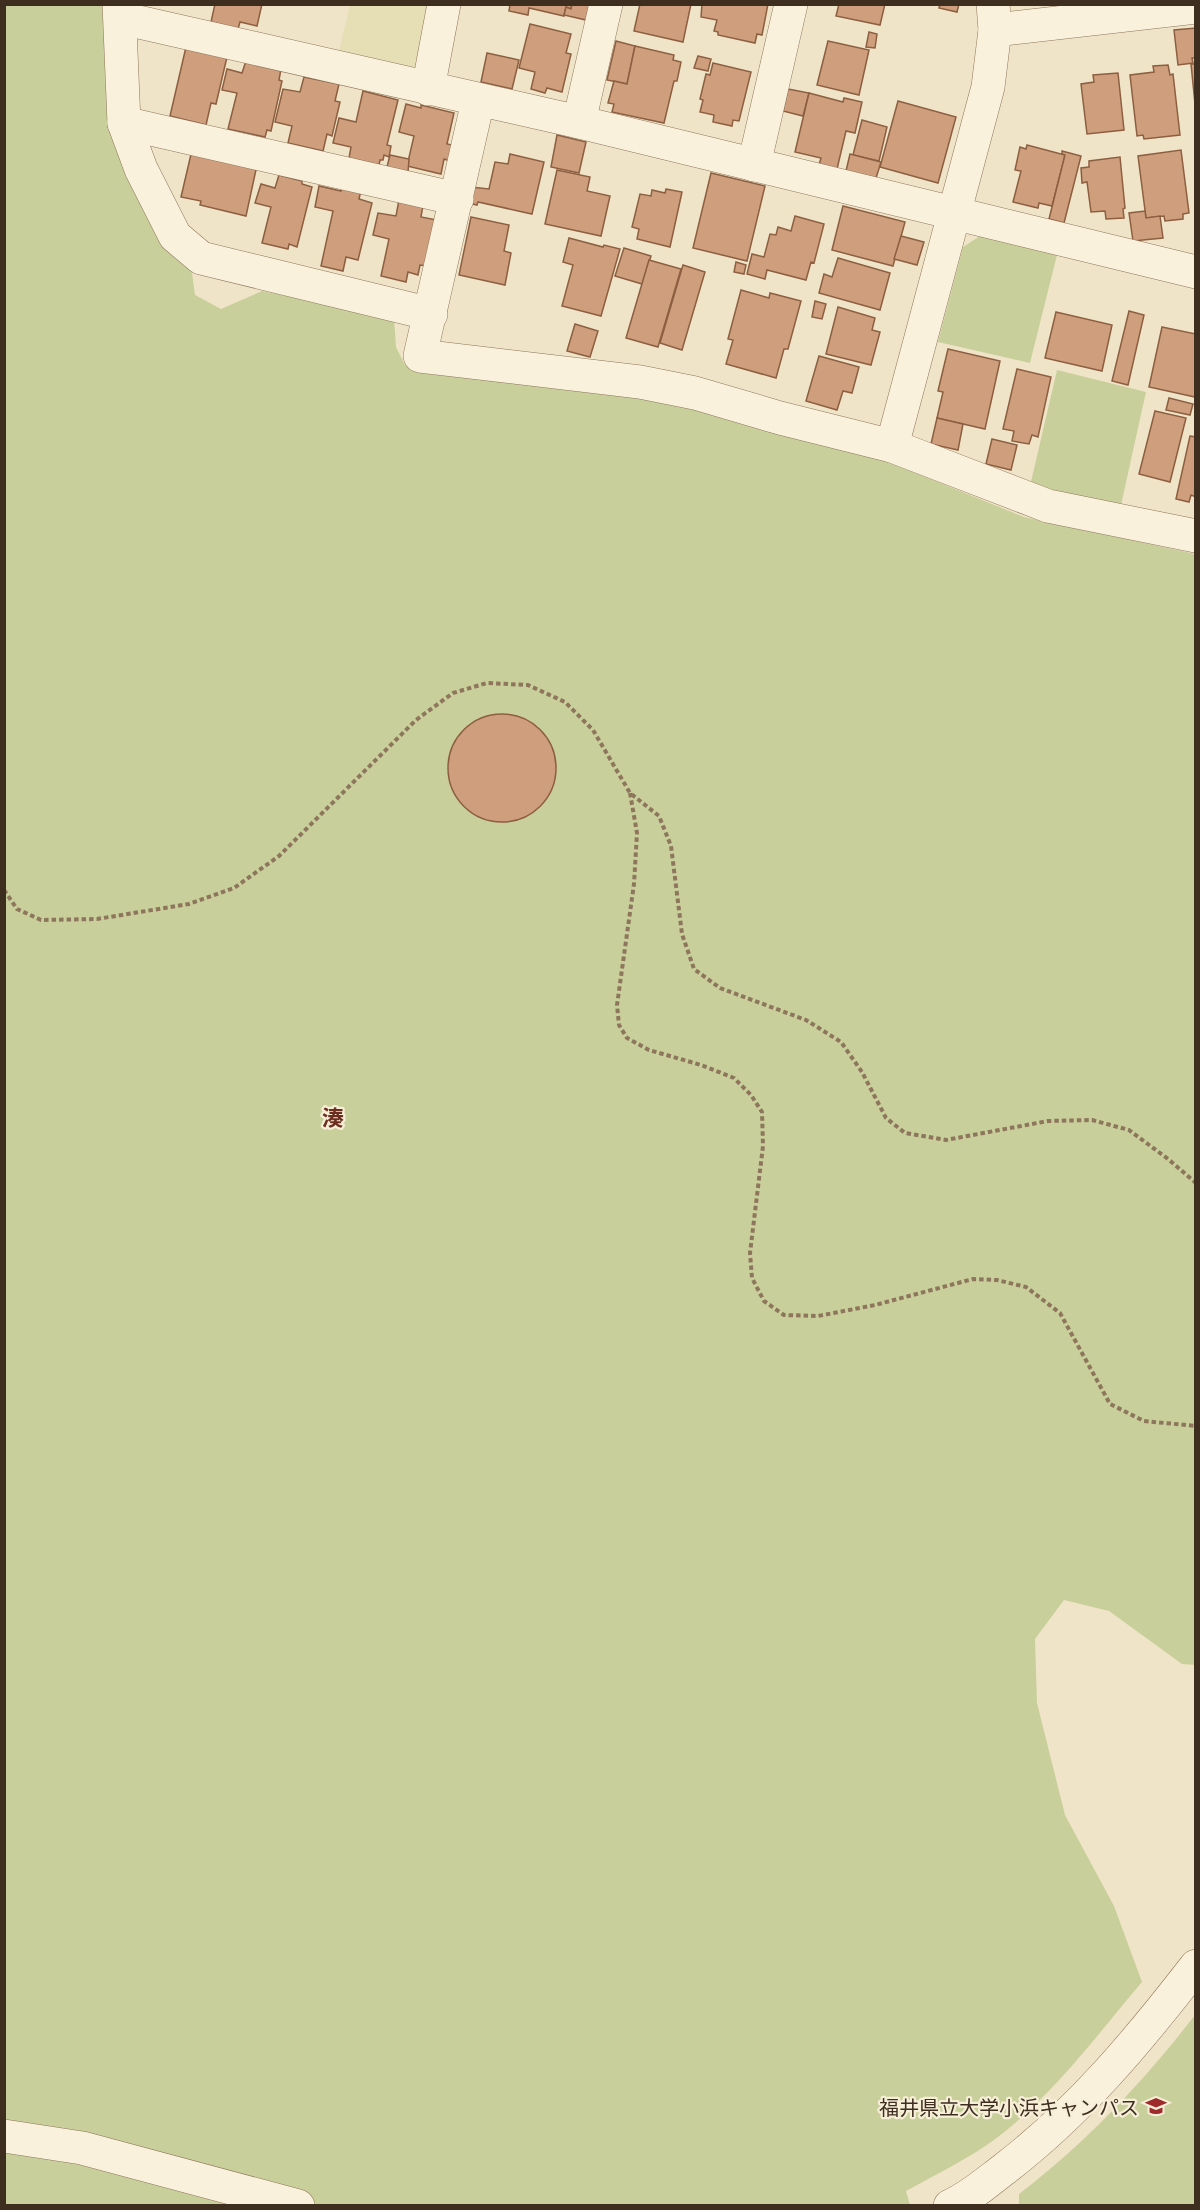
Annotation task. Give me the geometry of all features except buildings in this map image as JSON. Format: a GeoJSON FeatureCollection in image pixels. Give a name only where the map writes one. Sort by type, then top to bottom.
{"type":"FeatureCollection","features":[{"type":"Feature","properties":{"kind":"street"},"geometry":{"type":"LineString","coordinates":[[428,89],[444,4]]}},
{"type":"Feature","properties":{"kind":"street"},"geometry":{"type":"LineString","coordinates":[[579,122],[606,4]]}},
{"type":"Feature","properties":{"kind":"street"},"geometry":{"type":"LineString","coordinates":[[754,165],[791,4]]}},
{"type":"Feature","properties":{"kind":"street"},"geometry":{"type":"LineString","coordinates":[[892,446],[988,87],[994,17],[1196,7]]}},
{"type":"Feature","properties":{"kind":"street"},"geometry":{"type":"LineString","coordinates":[[430,314],[201,258],[175,236],[141,169],[124,123],[120,11],[428,89],[579,122],[1196,272]]}},
{"type":"Feature","properties":{"kind":"street"},"geometry":{"type":"LineString","coordinates":[[478,100],[420,356],[640,381],[695,393],[780,418],[892,446],[1048,506],[1196,536]]}},
{"type":"Feature","properties":{"kind":"street"},"geometry":{"type":"LineString","coordinates":[[124,123],[457,199]]}},
{"type":"Feature","properties":{"kind":"street"},"geometry":{"type":"LineString","coordinates":[[950,2205],[965,2199],[1020,2157],[1078,2106],[1160,2013],[1196,1966]]}},
{"type":"Feature","properties":{"kind":"street"},"geometry":{"type":"LineString","coordinates":[[4,2136],[82,2148],[298,2205]]}},
{"type":"Feature","properties":{"kind":"path"},"geometry":{"type":"LineString","coordinates":[[4,890],[16,909],[41,920],[97,919],[189,904],[234,888],[279,856],[416,720],[453,693],[487,683],[528,685],[565,702],[593,730],[630,793],[638,833],[634,884],[617,1005],[619,1025],[627,1038],[649,1050],[701,1065],[734,1078],[751,1095],[762,1112],[763,1146],[750,1253],[752,1278],[764,1301],[784,1315],[818,1316],[875,1305],[973,1279],[997,1280],[1026,1287],[1060,1314],[1110,1404],[1144,1421],[1196,1426]]}},
{"type":"Feature","properties":{"kind":"path"},"geometry":{"type":"LineString","coordinates":[[630,793],[658,816],[671,846],[682,934],[694,969],[720,988],[806,1020],[841,1042],[862,1072],[886,1118],[905,1133],[946,1140],[1048,1121],[1092,1120],[1129,1131],[1196,1183]]}},
{"type":"Feature","properties":{"kind":"shaded area"},"geometry":{"type":"Polygon","coordinates":[[[350,5],[435,5],[422,75],[338,55],[350,5]]]}},
{"type":"Feature","properties":{"kind":"green space"},"geometry":{"type":"Polygon","coordinates":[[[106,4],[164,246],[192,273],[195,295],[221,309],[262,291],[394,318],[396,347],[405,365],[639,393],[886,461],[1024,517],[1195,554],[1196,1665],[1182,1664],[1109,1611],[1064,1600],[1035,1639],[1037,1703],[1065,1815],[1114,1906],[1142,1982],[1038,2102],[987,2145],[906,2191],[910,2205],[5,2206],[4,5],[106,4]]]}},
{"type":"Feature","properties":{"kind":"green space"},"geometry":{"type":"Polygon","coordinates":[[[980,236],[1057,255],[1030,363],[938,342],[963,247],[980,236]]]}},
{"type":"Feature","properties":{"kind":"green space"},"geometry":{"type":"Polygon","coordinates":[[[1057,370],[1146,392],[1121,505],[1030,486],[1057,370]]]}},
{"type":"Feature","properties":{"kind":"green space","name":"福井県立大学小浜キャンパス"},"geometry":{"type":"Polygon","coordinates":[[[1195,2015],[1195,2205],[1019,2205],[1019,2194],[1068,2154],[1113,2110],[1195,2015]]]}},
{"type":"Feature","properties":{"kind":"place","name":"福井県立大学小浜キャンパス"},"geometry":{"type":"Point","coordinates":[1156,2106]}},
{"type":"Feature","properties":{"kind":"district","name":"湊"},"geometry":{"type":"Point","coordinates":[333,1117]}}]}
